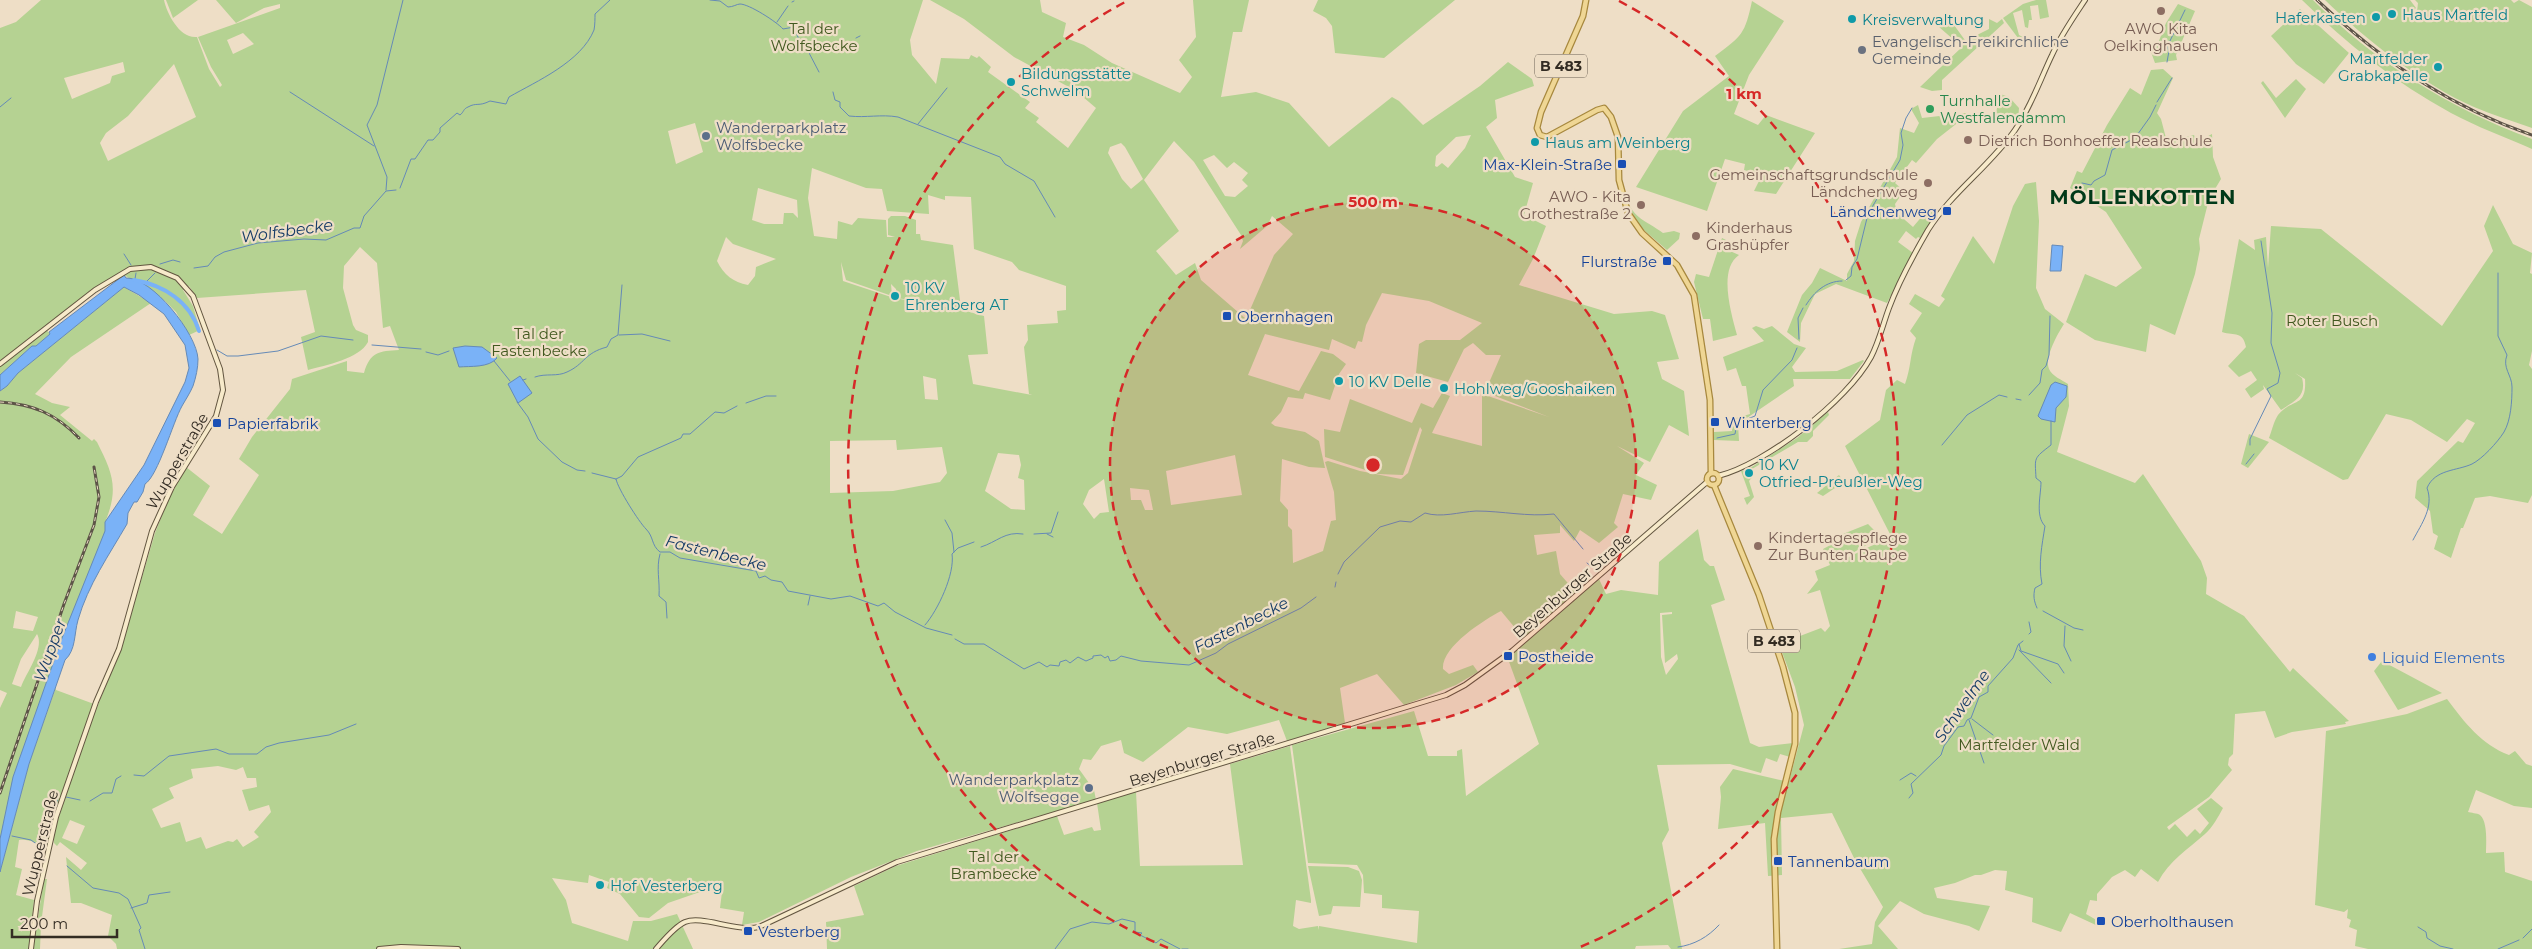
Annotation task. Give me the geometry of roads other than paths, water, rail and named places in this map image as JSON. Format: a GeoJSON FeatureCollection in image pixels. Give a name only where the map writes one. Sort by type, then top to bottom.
{"type":"FeatureCollection","features":[{"type":"Feature","properties":{"kind":"main road","name":"B 483"},"geometry":{"type":"LineString","coordinates":[[1586,0],[1583,16],[1537,121],[1537,131],[1542,136],[1550,136],[1591,112],[1604,108],[1611,117],[1618,136],[1619,180],[1628,213],[1642,233],[1677,264],[1694,295],[1710,400],[1711,473],[1707,476],[1707,482]]}},
{"type":"Feature","properties":{"kind":"main road"},"geometry":{"type":"LineString","coordinates":[[1711,473],[1718,476],[1753,462],[1797,435],[1859,374],[1875,349],[1892,301],[1928,230],[1946,206],[2008,140],[2028,108],[2057,45],[2085,0]]}},
{"type":"Feature","properties":{"kind":"main road","name":"Wupperstraße"},"geometry":{"type":"LineString","coordinates":[[0,364],[106,282],[130,269],[151,267],[177,278],[193,296],[220,369],[223,390],[216,416],[172,487],[152,531],[119,649],[94,708],[56,817],[37,901],[31,949]]}},
{"type":"Feature","properties":{"kind":"main road"},"geometry":{"type":"LineString","coordinates":[[1707,482],[1714,485],[1718,482],[1718,476]]}},
{"type":"Feature","properties":{"kind":"main road","name":"Beyenburger Straße"},"geometry":{"type":"LineString","coordinates":[[656,949],[680,925],[690,921],[739,929],[759,927],[897,862],[1446,695],[1465,686],[1512,651],[1707,482]]}},
{"type":"Feature","properties":{"kind":"main road","name":"B 483"},"geometry":{"type":"LineString","coordinates":[[1714,485],[1768,619],[1795,713],[1795,744],[1778,812],[1774,839],[1777,949]]}},
{"type":"Feature","properties":{"kind":"main road"},"geometry":{"type":"LineString","coordinates":[[379,949],[401,947],[458,949]]}},
{"type":"Feature","properties":{"kind":"water"},"geometry":{"type":"Polygon","coordinates":[[[2052,245],[2063,246],[2061,271],[2050,271],[2052,245]]]}},
{"type":"Feature","properties":{"kind":"water"},"geometry":{"type":"Polygon","coordinates":[[[124,275],[126,278],[137,280],[148,287],[160,297],[182,322],[196,348],[198,359],[197,372],[193,386],[178,414],[155,471],[145,484],[137,502],[134,502],[128,513],[127,524],[100,570],[82,607],[73,647],[65,660],[29,764],[0,872],[0,839],[13,777],[62,638],[105,531],[105,522],[144,465],[185,382],[189,368],[185,345],[164,314],[139,295],[124,287],[18,373],[0,391],[0,375],[32,346],[36,346],[50,334],[49,332],[124,275]]]}},
{"type":"Feature","properties":{"kind":"water"},"geometry":{"type":"Polygon","coordinates":[[[465,346],[482,347],[497,358],[484,365],[459,367],[453,348],[465,346]]]}},
{"type":"Feature","properties":{"kind":"water"},"geometry":{"type":"Polygon","coordinates":[[[520,376],[532,393],[518,403],[508,384],[520,376]]]}},
{"type":"Feature","properties":{"kind":"water"},"geometry":{"type":"Polygon","coordinates":[[[2055,382],[2067,386],[2066,397],[2056,408],[2055,422],[2041,419],[2038,416],[2051,385],[2055,382]]]}},
{"type":"Feature","properties":{"kind":"waterway"},"geometry":{"type":"LineString","coordinates":[[386,190],[387,177],[367,125],[377,105],[403,0]]}},
{"type":"Feature","properties":{"kind":"waterway","name":"Wolfsbecke"},"geometry":{"type":"LineString","coordinates":[[400,188],[411,159],[415,159],[428,140],[433,140],[440,132],[440,128],[457,113],[460,115],[471,106],[490,101],[506,104],[509,97],[557,70],[569,61],[588,41],[594,30],[595,14],[610,0]]}},
{"type":"Feature","properties":{"kind":"waterway","name":"Wolfsbecke"},"geometry":{"type":"LineString","coordinates":[[710,0],[720,1],[728,7],[739,4],[744,5],[763,14],[783,29],[794,27],[801,45],[807,49],[819,72]]}},
{"type":"Feature","properties":{"kind":"waterway"},"geometry":{"type":"LineString","coordinates":[[777,22],[788,6]]}},
{"type":"Feature","properties":{"kind":"waterway","name":"Schwelme"},"geometry":{"type":"LineString","coordinates":[[2167,62],[2169,51],[2167,47],[2185,10]]}},
{"type":"Feature","properties":{"kind":"waterway"},"geometry":{"type":"LineString","coordinates":[[856,38],[860,36]]}},
{"type":"Feature","properties":{"kind":"waterway","name":"Schwelme"},"geometry":{"type":"LineString","coordinates":[[2157,102],[2172,78]]}},
{"type":"Feature","properties":{"kind":"waterway"},"geometry":{"type":"LineString","coordinates":[[918,124],[947,88]]}},
{"type":"Feature","properties":{"kind":"waterway"},"geometry":{"type":"LineString","coordinates":[[290,92],[374,146]]}},
{"type":"Feature","properties":{"kind":"waterway"},"geometry":{"type":"LineString","coordinates":[[833,92],[835,100],[840,102],[840,107],[849,116],[898,117],[1000,157],[1005,164],[1034,181],[1055,217]]}},
{"type":"Feature","properties":{"kind":"waterway"},"geometry":{"type":"LineString","coordinates":[[0,107],[11,98]]}},
{"type":"Feature","properties":{"kind":"waterway","name":"Schwelme"},"geometry":{"type":"LineString","coordinates":[[2082,183],[2091,185],[2094,181],[2105,175],[2112,150],[2135,138],[2156,105]]}},
{"type":"Feature","properties":{"kind":"waterway"},"geometry":{"type":"LineString","coordinates":[[1846,280],[1851,276],[1852,267],[1857,259],[1868,214],[1900,160],[1903,145],[1901,133],[1912,108]]}},
{"type":"Feature","properties":{"kind":"waterway","name":"Wolfsbecke"},"geometry":{"type":"LineString","coordinates":[[194,268],[208,266],[215,257],[224,252],[258,243],[304,239],[326,240],[354,228],[360,228],[364,216],[386,191],[396,190]]}},
{"type":"Feature","properties":{"kind":"waterway"},"geometry":{"type":"LineString","coordinates":[[2250,445],[2250,439],[2271,396],[2267,389],[2278,383],[2280,373],[2271,343],[2272,313],[2261,241]]}},
{"type":"Feature","properties":{"kind":"waterway"},"geometry":{"type":"LineString","coordinates":[[124,254],[131,265]]}},
{"type":"Feature","properties":{"kind":"waterway"},"geometry":{"type":"LineString","coordinates":[[160,264],[173,260],[180,262]]}},
{"type":"Feature","properties":{"kind":"waterway"},"geometry":{"type":"LineString","coordinates":[[135,279],[136,273]]}},
{"type":"Feature","properties":{"kind":"waterway"},"geometry":{"type":"LineString","coordinates":[[145,283],[155,273]]}},
{"type":"Feature","properties":{"kind":"waterway"},"geometry":{"type":"LineString","coordinates":[[2413,540],[2428,508],[2429,495],[2427,488],[2431,482],[2441,474],[2472,464],[2480,458],[2504,432],[2510,416],[2511,379],[2506,368],[2507,355],[2498,336],[2498,273]]}},
{"type":"Feature","properties":{"kind":"waterway"},"geometry":{"type":"LineString","coordinates":[[134,280],[156,286],[174,296],[189,312],[199,331]]}},
{"type":"Feature","properties":{"kind":"waterway"},"geometry":{"type":"LineString","coordinates":[[1806,305],[1821,288],[1836,281],[1842,281]]}},
{"type":"Feature","properties":{"kind":"waterway"},"geometry":{"type":"LineString","coordinates":[[535,377],[567,372],[578,366],[589,355],[607,347],[611,339],[618,335],[622,285]]}},
{"type":"Feature","properties":{"kind":"waterway"},"geometry":{"type":"LineString","coordinates":[[1799,339],[1798,318],[1803,308]]}},
{"type":"Feature","properties":{"kind":"waterway","name":"Schwelme"},"geometry":{"type":"LineString","coordinates":[[2029,395],[2040,383],[2042,370],[2046,366],[2049,355],[2050,316]]}},
{"type":"Feature","properties":{"kind":"waterway"},"geometry":{"type":"LineString","coordinates":[[619,335],[642,334],[670,341]]}},
{"type":"Feature","properties":{"kind":"waterway","name":"Fastenbecke"},"geometry":{"type":"LineString","coordinates":[[217,350],[227,356],[238,356],[278,351],[321,336],[353,340]]}},
{"type":"Feature","properties":{"kind":"waterway","name":"Fastenbecke"},"geometry":{"type":"LineString","coordinates":[[372,345],[421,349]]}},
{"type":"Feature","properties":{"kind":"waterway"},"geometry":{"type":"LineString","coordinates":[[1717,438],[1735,434],[1737,423],[1755,416],[1763,390],[1792,360],[1797,348]]}},
{"type":"Feature","properties":{"kind":"waterway","name":"Fastenbecke"},"geometry":{"type":"LineString","coordinates":[[426,352],[438,355],[449,351]]}},
{"type":"Feature","properties":{"kind":"waterway","name":"Fastenbecke"},"geometry":{"type":"LineString","coordinates":[[494,361],[510,381]]}},
{"type":"Feature","properties":{"kind":"waterway"},"geometry":{"type":"LineString","coordinates":[[1942,445],[1967,415],[1999,395],[2007,397]]}},
{"type":"Feature","properties":{"kind":"waterway"},"geometry":{"type":"LineString","coordinates":[[746,403],[766,396],[776,396]]}},
{"type":"Feature","properties":{"kind":"waterway"},"geometry":{"type":"LineString","coordinates":[[2016,399],[2021,400]]}},
{"type":"Feature","properties":{"kind":"waterway","name":"Fastenbecke"},"geometry":{"type":"LineString","coordinates":[[517,402],[528,417],[538,439],[562,462],[577,470],[585,471]]}},
{"type":"Feature","properties":{"kind":"waterway"},"geometry":{"type":"LineString","coordinates":[[616,479],[622,476],[638,457],[681,438],[683,434],[690,434],[715,412],[724,413],[737,406]]}},
{"type":"Feature","properties":{"kind":"waterway","name":"Schwelme"},"geometry":{"type":"LineString","coordinates":[[2037,608],[2034,594],[2035,588],[2042,584],[2040,562],[2045,526],[2039,511],[2041,482],[2036,478],[2036,459],[2051,445],[2051,421]]}},
{"type":"Feature","properties":{"kind":"waterway"},"geometry":{"type":"LineString","coordinates":[[2246,464],[2254,454]]}},
{"type":"Feature","properties":{"kind":"waterway","name":"Fastenbecke"},"geometry":{"type":"LineString","coordinates":[[592,473],[616,479],[629,505],[649,532],[655,547],[660,552],[670,552],[680,558],[756,571],[759,578],[765,576],[771,580],[782,582],[788,591],[831,599],[850,596],[878,606],[884,603],[895,612],[926,628],[952,635]]}},
{"type":"Feature","properties":{"kind":"waterway","name":"Fastenbecke"},"geometry":{"type":"LineString","coordinates":[[1338,574],[1344,562],[1380,527],[1400,521],[1411,522],[1425,513],[1444,515],[1486,511],[1534,515],[1554,514],[1583,549]]}},
{"type":"Feature","properties":{"kind":"waterway"},"geometry":{"type":"LineString","coordinates":[[1034,534],[1051,533],[1058,512]]}},
{"type":"Feature","properties":{"kind":"waterway"},"geometry":{"type":"LineString","coordinates":[[945,520],[952,533],[954,552]]}},
{"type":"Feature","properties":{"kind":"waterway"},"geometry":{"type":"LineString","coordinates":[[981,547],[1006,535],[1023,534]]}},
{"type":"Feature","properties":{"kind":"waterway"},"geometry":{"type":"LineString","coordinates":[[1047,534],[1053,537]]}},
{"type":"Feature","properties":{"kind":"waterway"},"geometry":{"type":"LineString","coordinates":[[925,625],[935,610],[948,581],[951,571],[952,554],[958,548],[974,542]]}},
{"type":"Feature","properties":{"kind":"waterway"},"geometry":{"type":"LineString","coordinates":[[660,554],[658,564],[659,596],[666,602],[667,618]]}},
{"type":"Feature","properties":{"kind":"waterway","name":"Fastenbecke"},"geometry":{"type":"LineString","coordinates":[[1587,563],[1592,567]]}},
{"type":"Feature","properties":{"kind":"waterway","name":"Fastenbecke"},"geometry":{"type":"LineString","coordinates":[[1335,587],[1336,582]]}},
{"type":"Feature","properties":{"kind":"waterway"},"geometry":{"type":"LineString","coordinates":[[808,605],[810,596]]}},
{"type":"Feature","properties":{"kind":"waterway","name":"Fastenbecke"},"geometry":{"type":"LineString","coordinates":[[955,639],[964,644],[984,644],[1024,669],[1039,662],[1047,667],[1050,665],[1059,666],[1060,662],[1066,660],[1070,663],[1078,657],[1086,661],[1093,658],[1093,656],[1101,655],[1105,658],[1108,656],[1110,661],[1116,660],[1121,656],[1141,661],[1189,665],[1216,653],[1228,644],[1301,608],[1316,597]]}},
{"type":"Feature","properties":{"kind":"waterway","name":"Schwelme"},"geometry":{"type":"LineString","coordinates":[[2043,611],[2074,628],[2083,630]]}},
{"type":"Feature","properties":{"kind":"waterway","name":"Schwelme"},"geometry":{"type":"LineString","coordinates":[[2029,622],[2031,632],[2029,634]]}},
{"type":"Feature","properties":{"kind":"waterway","name":"Schwelme"},"geometry":{"type":"LineString","coordinates":[[2065,626],[2064,646],[2071,661]]}},
{"type":"Feature","properties":{"kind":"waterway","name":"Schwelme"},"geometry":{"type":"LineString","coordinates":[[1909,798],[1913,793],[1911,784],[1941,755],[1944,746],[1958,727],[1964,726],[1967,720],[1971,718],[1979,697],[1988,692],[1988,686],[2013,658],[2018,645],[2023,641]]}},
{"type":"Feature","properties":{"kind":"waterway","name":"Schwelme"},"geometry":{"type":"LineString","coordinates":[[2019,644],[2021,651],[2058,664],[2064,673]]}},
{"type":"Feature","properties":{"kind":"waterway","name":"Schwelme"},"geometry":{"type":"LineString","coordinates":[[2019,650],[2051,683]]}},
{"type":"Feature","properties":{"kind":"waterway"},"geometry":{"type":"LineString","coordinates":[[1972,719],[1993,735]]}},
{"type":"Feature","properties":{"kind":"waterway"},"geometry":{"type":"LineString","coordinates":[[1969,720],[1984,763]]}},
{"type":"Feature","properties":{"kind":"waterway"},"geometry":{"type":"LineString","coordinates":[[134,775],[144,776],[169,756],[216,749],[229,754],[257,754],[266,747],[279,743],[329,735],[356,724]]}},
{"type":"Feature","properties":{"kind":"waterway"},"geometry":{"type":"LineString","coordinates":[[1978,745],[1985,751]]}},
{"type":"Feature","properties":{"kind":"waterway","name":"Schwelme"},"geometry":{"type":"LineString","coordinates":[[1900,780],[1911,773],[1916,776]]}},
{"type":"Feature","properties":{"kind":"waterway"},"geometry":{"type":"LineString","coordinates":[[90,801],[103,793],[112,793],[116,779],[121,776]]}},
{"type":"Feature","properties":{"kind":"waterway"},"geometry":{"type":"LineString","coordinates":[[40,845],[46,840],[59,794]]}},
{"type":"Feature","properties":{"kind":"waterway"},"geometry":{"type":"LineString","coordinates":[[66,797],[80,800]]}},
{"type":"Feature","properties":{"kind":"waterway"},"geometry":{"type":"LineString","coordinates":[[12,836],[31,840],[42,848]]}},
{"type":"Feature","properties":{"kind":"waterway"},"geometry":{"type":"LineString","coordinates":[[67,866],[93,888],[119,893],[128,899],[141,928],[139,930],[145,949]]}},
{"type":"Feature","properties":{"kind":"waterway"},"geometry":{"type":"LineString","coordinates":[[131,908],[147,903],[149,895],[170,892]]}},
{"type":"Feature","properties":{"kind":"waterway"},"geometry":{"type":"LineString","coordinates":[[1055,949],[1070,929],[1092,922],[1109,924],[1122,919],[1135,922],[1135,932],[1142,933],[1140,935],[1156,943],[1161,939],[1180,949]]}},
{"type":"Feature","properties":{"kind":"waterway"},"geometry":{"type":"LineString","coordinates":[[1678,947],[1700,940],[1719,925]]}},
{"type":"Feature","properties":{"kind":"waterway"},"geometry":{"type":"LineString","coordinates":[[2418,927],[2426,932],[2427,938],[2440,946],[2453,949]]}},
{"type":"Feature","properties":{"kind":"waterway"},"geometry":{"type":"LineString","coordinates":[[2523,938],[2532,929]]}},
{"type":"Feature","properties":{"kind":"waterway"},"geometry":{"type":"LineString","coordinates":[[2498,949],[2519,940]]}},
{"type":"Feature","properties":{"kind":"waterway"},"geometry":{"type":"LineString","coordinates":[[1182,949],[1188,949]]}},
{"type":"Feature","properties":{"kind":"railway"},"geometry":{"type":"LineString","coordinates":[[2317,0],[2365,42],[2444,96],[2502,124],[2532,135]]}},
{"type":"Feature","properties":{"kind":"railway"},"geometry":{"type":"LineString","coordinates":[[0,402],[23,405],[43,412],[62,423],[79,438]]}},
{"type":"Feature","properties":{"kind":"railway"},"geometry":{"type":"LineString","coordinates":[[0,793],[64,604],[94,525],[99,497],[94,467]]}},
{"type":"Feature","properties":{"kind":"place","name":"AWO Kita Oelkinghausen"},"geometry":{"type":"Point","coordinates":[2161,11]}},
{"type":"Feature","properties":{"kind":"place","name":"Haus Martfeld"},"geometry":{"type":"Point","coordinates":[2392,14]}},
{"type":"Feature","properties":{"kind":"place","name":"Haferkasten"},"geometry":{"type":"Point","coordinates":[2376,17]}},
{"type":"Feature","properties":{"kind":"place","name":"Kreisverwaltung"},"geometry":{"type":"Point","coordinates":[1852,19]}},
{"type":"Feature","properties":{"kind":"place","name":"Evangelisch-Freikirchliche Gemeinde"},"geometry":{"type":"Point","coordinates":[1862,50]}},
{"type":"Feature","properties":{"kind":"place","name":"Martfelder Grabkapelle"},"geometry":{"type":"Point","coordinates":[2438,67]}},
{"type":"Feature","properties":{"kind":"place","name":"Bildungsstätte Schwelm"},"geometry":{"type":"Point","coordinates":[1011,82]}},
{"type":"Feature","properties":{"kind":"place","name":"Turnhalle Westfalendamm"},"geometry":{"type":"Point","coordinates":[1930,109]}},
{"type":"Feature","properties":{"kind":"place","name":"Wanderparkplatz Wolfsbecke"},"geometry":{"type":"Point","coordinates":[706,136]}},
{"type":"Feature","properties":{"kind":"place","name":"Dietrich Bonhoeffer Realschule"},"geometry":{"type":"Point","coordinates":[1968,140]}},
{"type":"Feature","properties":{"kind":"place","name":"Haus am Weinberg"},"geometry":{"type":"Point","coordinates":[1535,142]}},
{"type":"Feature","properties":{"kind":"place","name":"Max-Klein-Straße"},"geometry":{"type":"Point","coordinates":[1622,164]}},
{"type":"Feature","properties":{"kind":"place","name":"Gemeinschaftsgrundschule Ländchenweg"},"geometry":{"type":"Point","coordinates":[1928,183]}},
{"type":"Feature","properties":{"kind":"place","name":"AWO - Kita Grothestraße 2"},"geometry":{"type":"Point","coordinates":[1641,205]}},
{"type":"Feature","properties":{"kind":"place","name":"Ländchenweg"},"geometry":{"type":"Point","coordinates":[1947,211]}},
{"type":"Feature","properties":{"kind":"place","name":"Kinderhaus Grashüpfer"},"geometry":{"type":"Point","coordinates":[1696,236]}},
{"type":"Feature","properties":{"kind":"place","name":"Flurstraße"},"geometry":{"type":"Point","coordinates":[1667,261]}},
{"type":"Feature","properties":{"kind":"place","name":"10 KV Ehrenberg AT"},"geometry":{"type":"Point","coordinates":[895,296]}},
{"type":"Feature","properties":{"kind":"place","name":"Obernhagen"},"geometry":{"type":"Point","coordinates":[1227,316]}},
{"type":"Feature","properties":{"kind":"place","name":"10 KV Delle"},"geometry":{"type":"Point","coordinates":[1339,381]}},
{"type":"Feature","properties":{"kind":"place","name":"Hohlweg/Gooshaiken"},"geometry":{"type":"Point","coordinates":[1444,388]}},
{"type":"Feature","properties":{"kind":"place","name":"Winterberg"},"geometry":{"type":"Point","coordinates":[1715,422]}},
{"type":"Feature","properties":{"kind":"place","name":"Papierfabrik"},"geometry":{"type":"Point","coordinates":[217,423]}},
{"type":"Feature","properties":{"kind":"place","name":"10 KV Otfried-Preußler-Weg"},"geometry":{"type":"Point","coordinates":[1749,473]}},
{"type":"Feature","properties":{"kind":"place","name":"Kindertagespflege Zur Bunten Raupe"},"geometry":{"type":"Point","coordinates":[1758,546]}},
{"type":"Feature","properties":{"kind":"place","name":"Postheide"},"geometry":{"type":"Point","coordinates":[1508,656]}},
{"type":"Feature","properties":{"kind":"place","name":"Liquid Elements"},"geometry":{"type":"Point","coordinates":[2372,657]}},
{"type":"Feature","properties":{"kind":"place","name":"Wanderparkplatz Wolfsegge"},"geometry":{"type":"Point","coordinates":[1089,788]}},
{"type":"Feature","properties":{"kind":"place","name":"Tannenbaum"},"geometry":{"type":"Point","coordinates":[1778,861]}},
{"type":"Feature","properties":{"kind":"place","name":"Hof Vesterberg"},"geometry":{"type":"Point","coordinates":[600,885]}},
{"type":"Feature","properties":{"kind":"place","name":"Oberholthausen"},"geometry":{"type":"Point","coordinates":[2101,921]}},
{"type":"Feature","properties":{"kind":"place","name":"Vesterberg"},"geometry":{"type":"Point","coordinates":[748,931]}},
{"type":"Feature","properties":{"kind":"district","name":"MÖLLENKOTTEN"},"geometry":{"type":"Point","coordinates":[2143,197]}},
{"type":"Feature","properties":{"kind":"park label","name":"Tal der Wolfsbecke"},"geometry":{"type":"Point","coordinates":[814,36]}},
{"type":"Feature","properties":{"kind":"park label","name":"Roter Busch"},"geometry":{"type":"Point","coordinates":[2332,320]}},
{"type":"Feature","properties":{"kind":"park label","name":"Tal der Fastenbecke"},"geometry":{"type":"Point","coordinates":[539,342]}},
{"type":"Feature","properties":{"kind":"park label","name":"Martfelder Wald"},"geometry":{"type":"Point","coordinates":[2019,744]}},
{"type":"Feature","properties":{"kind":"park label","name":"Tal der Brambecke"},"geometry":{"type":"Point","coordinates":[994,864]}},
{"type":"Feature","properties":{"kind":"water label","name":"Wupper"},"geometry":{"type":"Point","coordinates":[50,650]}}]}
